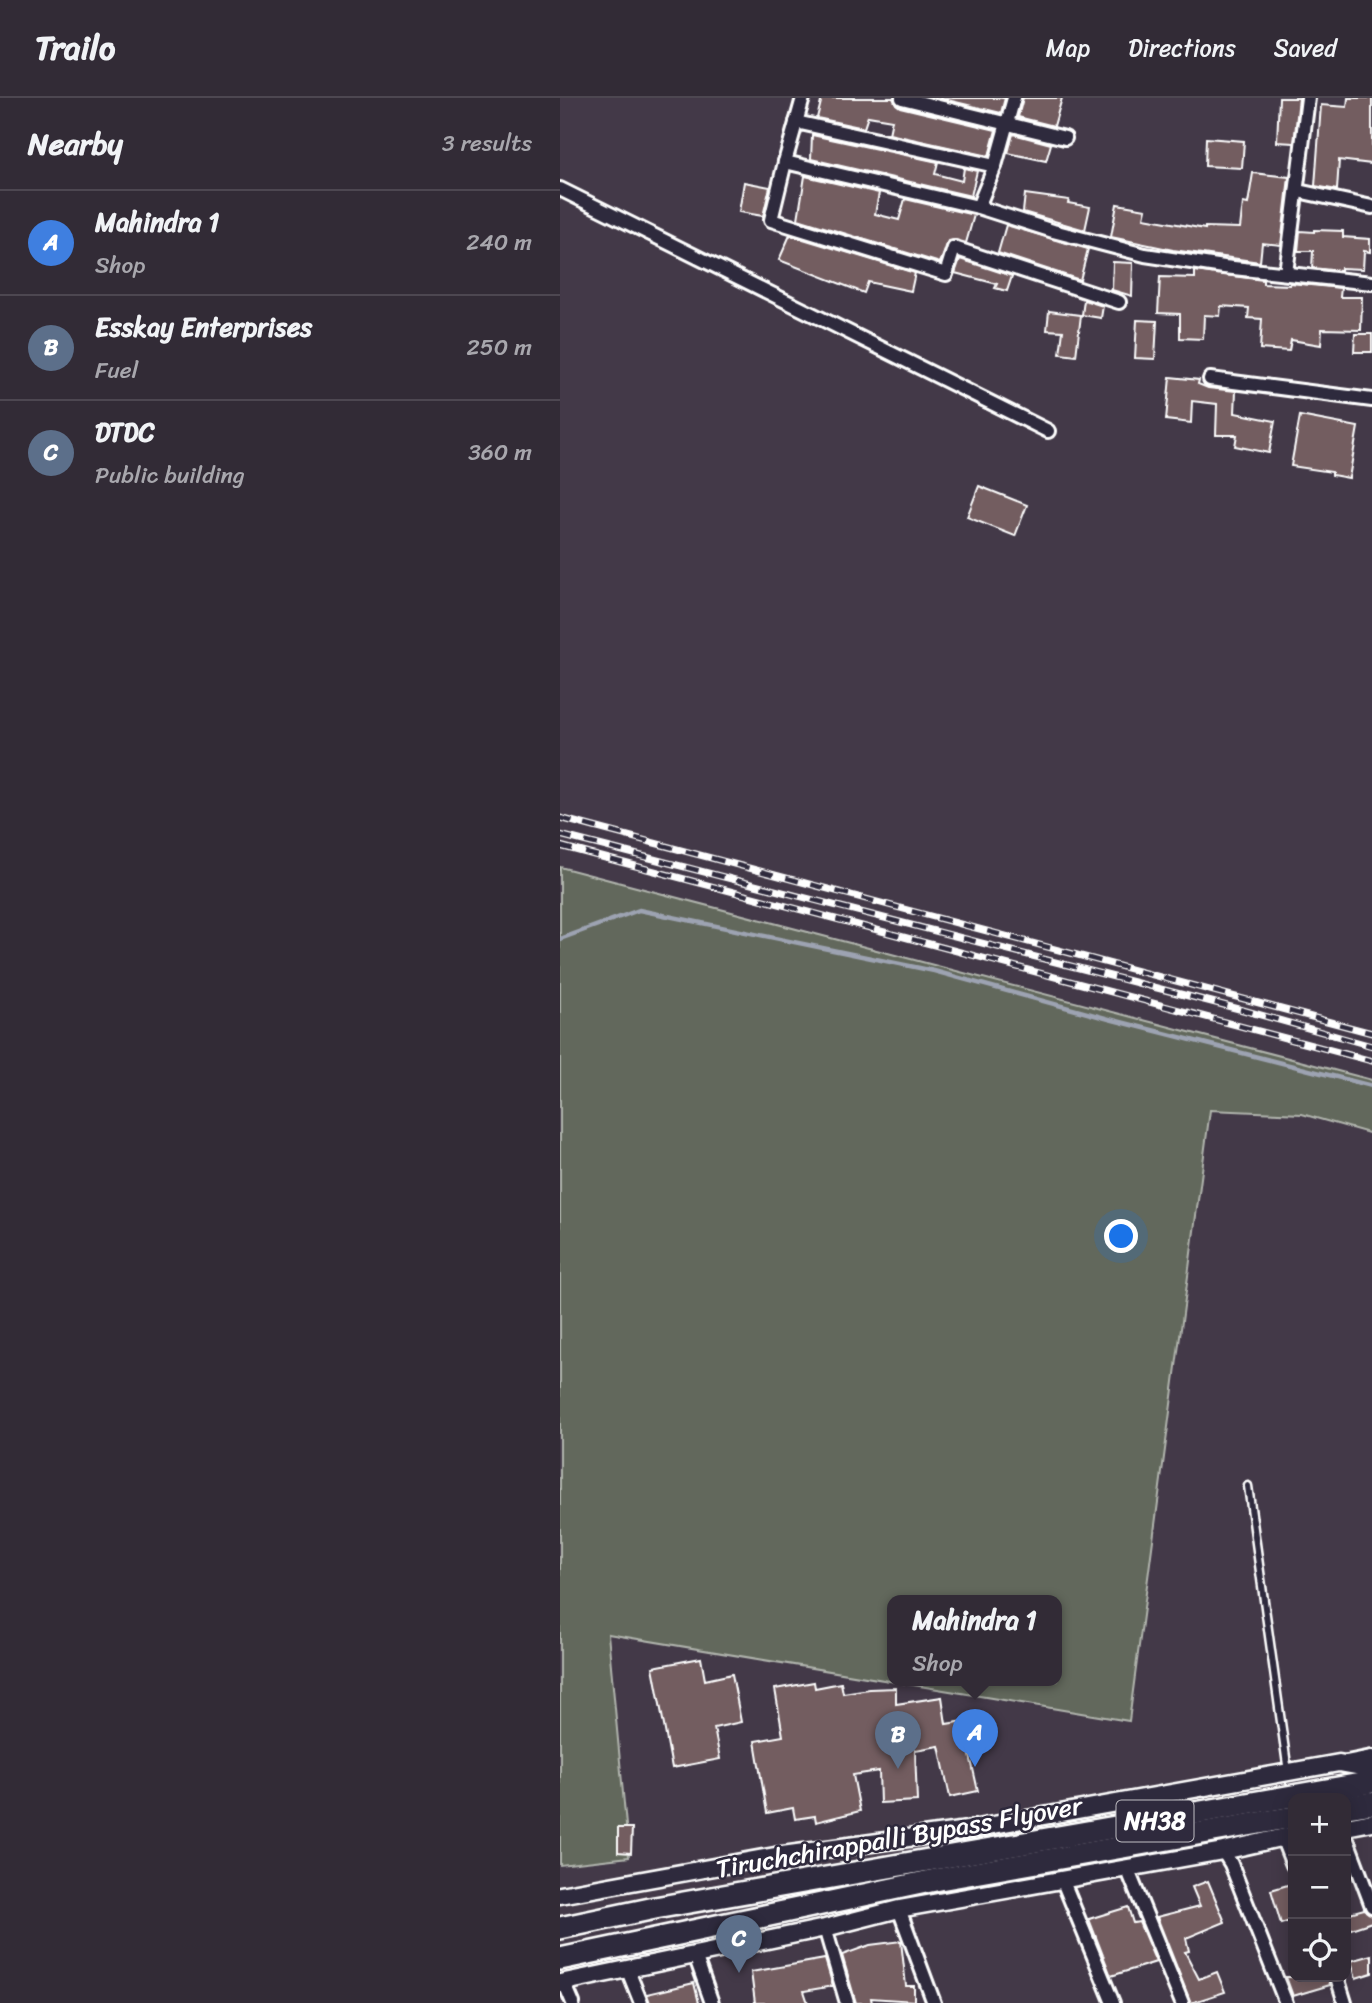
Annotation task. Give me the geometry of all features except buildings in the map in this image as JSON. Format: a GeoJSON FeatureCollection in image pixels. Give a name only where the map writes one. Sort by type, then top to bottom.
{"type":"FeatureCollection","features":[{"type":"Feature","properties":{"kind":"highway","name":"Tiruchchirappalli Bypass Flyover"},"geometry":{"type":"LineString","coordinates":[[560,1928],[655,1908],[1372,1782]]}},
{"type":"Feature","properties":{"kind":"highway"},"geometry":{"type":"LineString","coordinates":[[1351,1806],[1372,1803]]}},
{"type":"Feature","properties":{"kind":"highway","name":"Tiruchchirappalli Bypass Flyover"},"geometry":{"type":"LineString","coordinates":[[560,1959],[940,1879],[1288,1818]]}},
{"type":"Feature","properties":{"kind":"street"},"geometry":{"type":"LineString","coordinates":[[803,98],[771,220],[946,274],[954,248],[1119,302]]}},
{"type":"Feature","properties":{"kind":"street"},"geometry":{"type":"LineString","coordinates":[[902,98],[1065,138]]}},
{"type":"Feature","properties":{"kind":"street"},"geometry":{"type":"LineString","coordinates":[[978,207],[996,166],[1014,98]]}},
{"type":"Feature","properties":{"kind":"street"},"geometry":{"type":"LineString","coordinates":[[1286,274],[1308,98]]}},
{"type":"Feature","properties":{"kind":"street"},"geometry":{"type":"LineString","coordinates":[[796,122],[996,166]]}},
{"type":"Feature","properties":{"kind":"street"},"geometry":{"type":"LineString","coordinates":[[785,162],[978,207],[1053,231],[1145,255],[1372,283]]}},
{"type":"Feature","properties":{"kind":"street"},"geometry":{"type":"LineString","coordinates":[[560,189],[1048,431]]}},
{"type":"Feature","properties":{"kind":"street"},"geometry":{"type":"LineString","coordinates":[[1298,191],[1372,207]]}},
{"type":"Feature","properties":{"kind":"street"},"geometry":{"type":"LineString","coordinates":[[1210,379],[1372,400]]}},
{"type":"Feature","properties":{"kind":"street"},"geometry":{"type":"LineString","coordinates":[[560,1895],[775,1856],[960,1831],[1372,1757]]}},
{"type":"Feature","properties":{"kind":"street"},"geometry":{"type":"LineString","coordinates":[[1339,1763],[1372,1769]]}},
{"type":"Feature","properties":{"kind":"street"},"geometry":{"type":"LineString","coordinates":[[1351,1826],[1372,1822]]}},
{"type":"Feature","properties":{"kind":"street"},"geometry":{"type":"LineString","coordinates":[[573,2003],[562,1983],[825,1928],[899,1909],[1288,1836]]}},
{"type":"Feature","properties":{"kind":"street"},"geometry":{"type":"LineString","coordinates":[[1223,1850],[1286,2003]]}},
{"type":"Feature","properties":{"kind":"street"},"geometry":{"type":"LineString","coordinates":[[1351,1850],[1372,1906]]}},
{"type":"Feature","properties":{"kind":"street"},"geometry":{"type":"LineString","coordinates":[[1127,1868],[1182,2003]]}},
{"type":"Feature","properties":{"kind":"street"},"geometry":{"type":"LineString","coordinates":[[1062,1879],[1113,2003]]}},
{"type":"Feature","properties":{"kind":"street"},"geometry":{"type":"LineString","coordinates":[[899,1909],[934,2003]]}},
{"type":"Feature","properties":{"kind":"street"},"geometry":{"type":"LineString","coordinates":[[825,1928],[847,2003]]}},
{"type":"Feature","properties":{"kind":"street"},"geometry":{"type":"LineString","coordinates":[[695,1955],[712,2003]]}},
{"type":"Feature","properties":{"kind":"street"},"geometry":{"type":"LineString","coordinates":[[627,1968],[641,2003]]}},
{"type":"Feature","properties":{"kind":"street"},"geometry":{"type":"LineString","coordinates":[[1338,1982],[1345,2003]]}},
{"type":"Feature","properties":{"kind":"lane"},"geometry":{"type":"LineString","coordinates":[[1248,1486],[1289,1773]]}},
{"type":"Feature","properties":{"kind":"green space"},"geometry":{"type":"Polygon","coordinates":[[[560,867],[1372,1080],[1372,1134],[1302,1114],[1210,1110],[1129,1721],[919,1686],[1062,1686],[1062,1595],[887,1595],[887,1681],[608,1634],[629,1857],[560,1865],[560,867]]]}},
{"type":"Feature","properties":{"kind":"waterway"},"geometry":{"type":"LineString","coordinates":[[560,939],[639,910],[934,971],[1372,1086]]}},
{"type":"Feature","properties":{"kind":"railway"},"geometry":{"type":"LineString","coordinates":[[560,818],[1372,1033]]}},
{"type":"Feature","properties":{"kind":"railway"},"geometry":{"type":"LineString","coordinates":[[560,835],[1243,1010],[1372,1046]]}},
{"type":"Feature","properties":{"kind":"railway"},"geometry":{"type":"LineString","coordinates":[[560,846],[1372,1061]]}},
{"type":"Feature","properties":{"kind":"place","name":"Mahindra 1"},"geometry":{"type":"Point","coordinates":[975,1767]}},
{"type":"Feature","properties":{"kind":"place","name":"Esskay Enterprises"},"geometry":{"type":"Point","coordinates":[898,1769]}},
{"type":"Feature","properties":{"kind":"place","name":"DTDC"},"geometry":{"type":"Point","coordinates":[739,1973]}}]}
